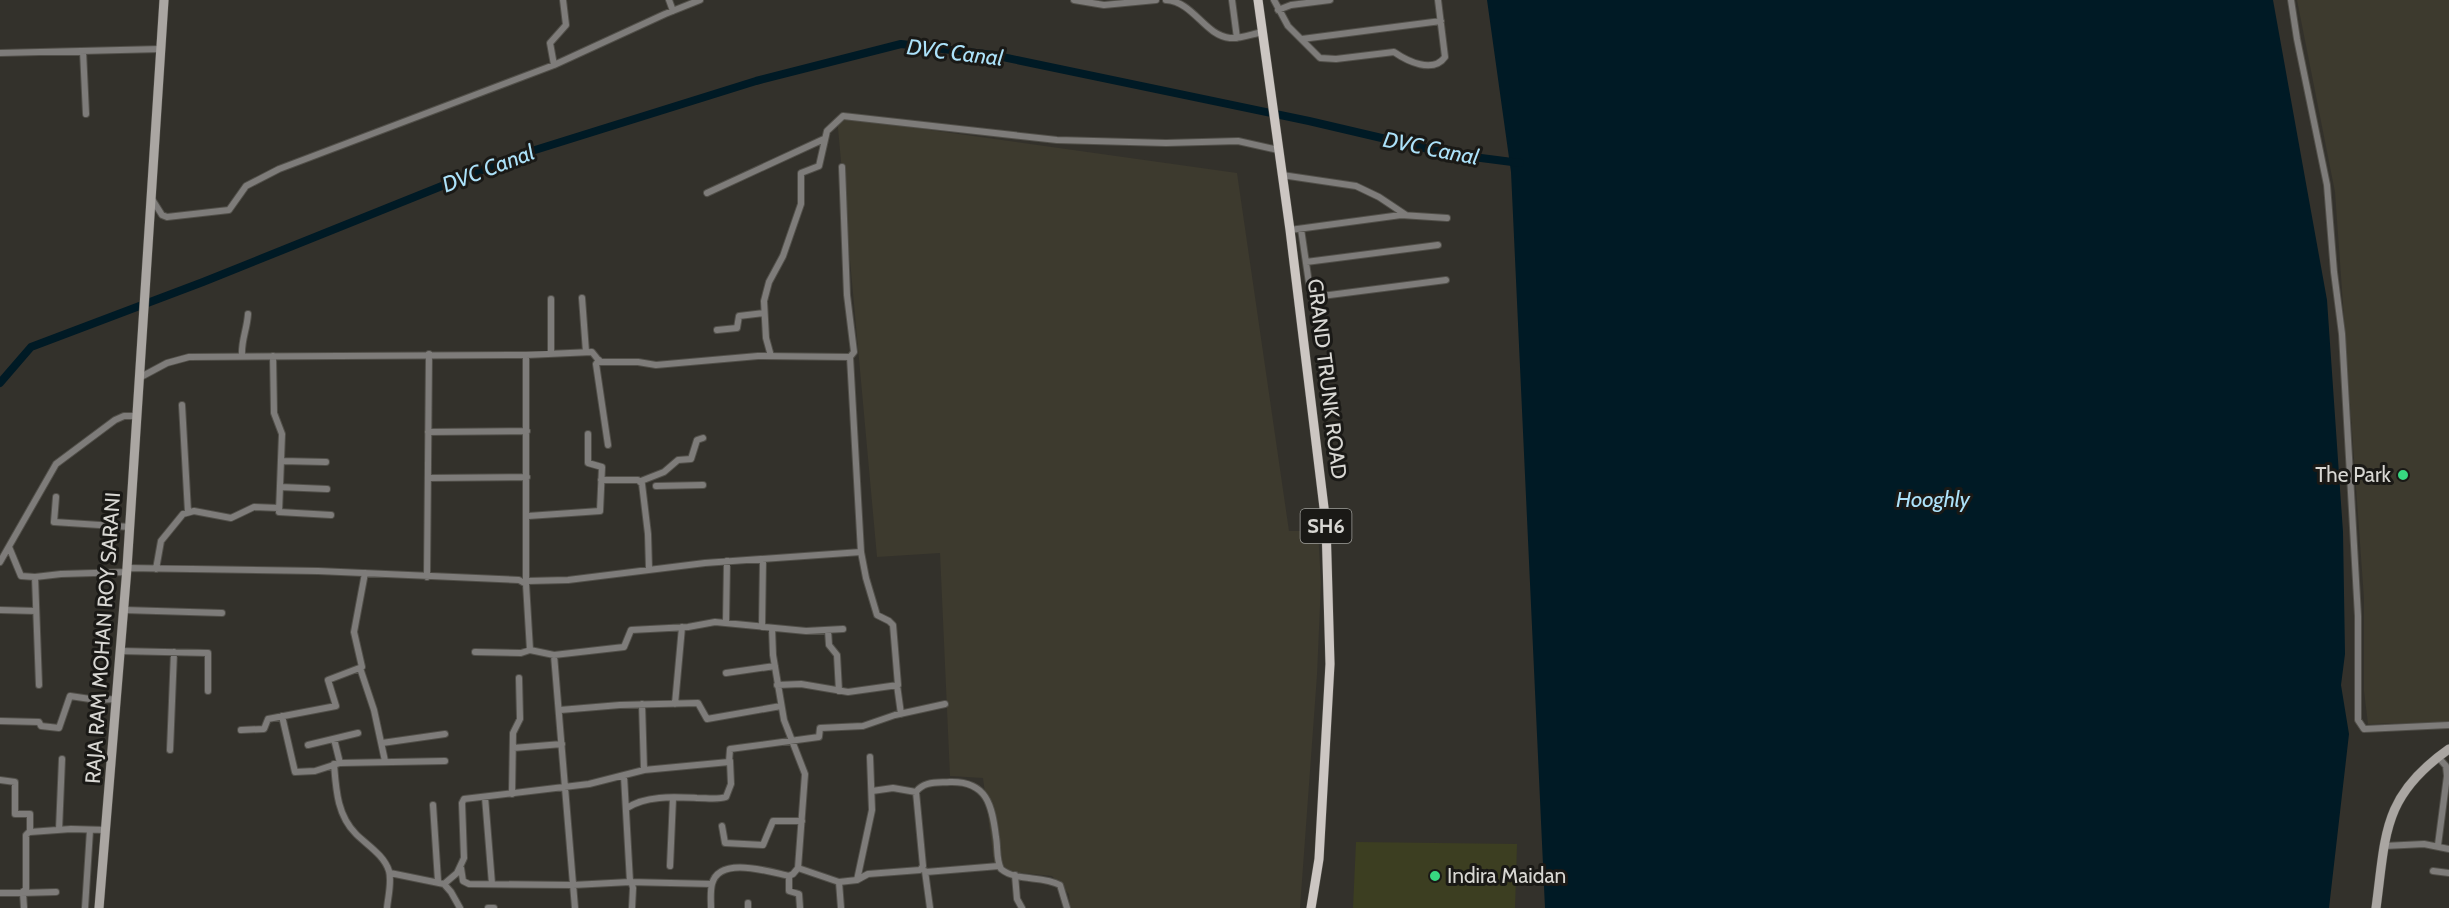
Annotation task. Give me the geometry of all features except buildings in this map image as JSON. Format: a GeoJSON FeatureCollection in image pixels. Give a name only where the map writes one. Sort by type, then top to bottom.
{"type":"FeatureCollection","features":[{"type":"Feature","properties":{"kind":"main road","name":"GRAND TRUNK ROAD"},"geometry":{"type":"LineString","coordinates":[[1258,0],[1290,230],[1326,524],[1330,664],[1319,859],[1311,908]]}},
{"type":"Feature","properties":{"kind":"street","name":"RAJA RAM MOHAN ROY SARANI"},"geometry":{"type":"LineString","coordinates":[[99,908],[127,570],[165,0]]}},
{"type":"Feature","properties":{"kind":"street"},"geometry":{"type":"LineString","coordinates":[[554,65],[550,43],[566,25],[563,0]]}},
{"type":"Feature","properties":{"kind":"street"},"geometry":{"type":"LineString","coordinates":[[669,0],[673,11]]}},
{"type":"Feature","properties":{"kind":"street"},"geometry":{"type":"LineString","coordinates":[[151,196],[162,215],[166,217],[231,209],[246,186],[279,169],[554,65],[700,0]]}},
{"type":"Feature","properties":{"kind":"street"},"geometry":{"type":"LineString","coordinates":[[1074,0],[1104,5],[1156,0]]}},
{"type":"Feature","properties":{"kind":"street"},"geometry":{"type":"LineString","coordinates":[[1166,0],[1182,3],[1224,37],[1263,36]]}},
{"type":"Feature","properties":{"kind":"street"},"geometry":{"type":"LineString","coordinates":[[1232,0],[1238,38]]}},
{"type":"Feature","properties":{"kind":"street"},"geometry":{"type":"LineString","coordinates":[[1274,0],[1288,26],[1315,56],[1326,59],[1394,52],[1410,62],[1432,64],[1445,57],[1438,0]]}},
{"type":"Feature","properties":{"kind":"street"},"geometry":{"type":"LineString","coordinates":[[1278,10],[1291,5],[1330,0]]}},
{"type":"Feature","properties":{"kind":"street"},"geometry":{"type":"LineString","coordinates":[[2291,0],[2327,185],[2342,334],[2358,616],[2358,720],[2364,729],[2449,725]]}},
{"type":"Feature","properties":{"kind":"street"},"geometry":{"type":"LineString","coordinates":[[1302,39],[1441,21]]}},
{"type":"Feature","properties":{"kind":"street"},"geometry":{"type":"LineString","coordinates":[[0,53],[161,49]]}},
{"type":"Feature","properties":{"kind":"street"},"geometry":{"type":"LineString","coordinates":[[83,51],[86,114]]}},
{"type":"Feature","properties":{"kind":"street"},"geometry":{"type":"LineString","coordinates":[[771,356],[766,338],[764,301],[769,282],[783,256],[801,204],[801,173],[819,166],[824,139],[832,125],[846,116],[1056,140],[1166,144],[1238,141],[1278,148]]}},
{"type":"Feature","properties":{"kind":"street"},"geometry":{"type":"LineString","coordinates":[[707,193],[824,139]]}},
{"type":"Feature","properties":{"kind":"street"},"geometry":{"type":"LineString","coordinates":[[842,167],[847,295],[854,352],[850,357],[861,552],[877,615],[893,625],[901,714]]}},
{"type":"Feature","properties":{"kind":"street"},"geometry":{"type":"LineString","coordinates":[[1282,175],[1356,186],[1379,197],[1407,215]]}},
{"type":"Feature","properties":{"kind":"street"},"geometry":{"type":"LineString","coordinates":[[1290,230],[1407,215],[1447,218]]}},
{"type":"Feature","properties":{"kind":"street"},"geometry":{"type":"LineString","coordinates":[[1301,229],[1310,290],[1314,297],[1446,280]]}},
{"type":"Feature","properties":{"kind":"street"},"geometry":{"type":"LineString","coordinates":[[1306,262],[1438,245]]}},
{"type":"Feature","properties":{"kind":"street"},"geometry":{"type":"LineString","coordinates":[[582,297],[586,352]]}},
{"type":"Feature","properties":{"kind":"street"},"geometry":{"type":"LineString","coordinates":[[551,299],[551,354]]}},
{"type":"Feature","properties":{"kind":"street"},"geometry":{"type":"LineString","coordinates":[[717,330],[737,328],[738,316],[764,313]]}},
{"type":"Feature","properties":{"kind":"street"},"geometry":{"type":"LineString","coordinates":[[242,356],[241,342],[247,332],[248,314]]}},
{"type":"Feature","properties":{"kind":"street"},"geometry":{"type":"LineString","coordinates":[[140,374],[189,357],[526,355],[594,352],[599,360]]}},
{"type":"Feature","properties":{"kind":"street"},"geometry":{"type":"LineString","coordinates":[[427,577],[429,354]]}},
{"type":"Feature","properties":{"kind":"street"},"geometry":{"type":"LineString","coordinates":[[526,355],[528,516],[526,583],[530,650]]}},
{"type":"Feature","properties":{"kind":"street"},"geometry":{"type":"LineString","coordinates":[[273,356],[274,413],[282,434],[280,513],[331,515]]}},
{"type":"Feature","properties":{"kind":"street"},"geometry":{"type":"LineString","coordinates":[[599,360],[656,364],[771,356],[850,357]]}},
{"type":"Feature","properties":{"kind":"street"},"geometry":{"type":"LineString","coordinates":[[599,360],[596,364],[608,445]]}},
{"type":"Feature","properties":{"kind":"street"},"geometry":{"type":"LineString","coordinates":[[182,405],[188,512]]}},
{"type":"Feature","properties":{"kind":"street"},"geometry":{"type":"LineString","coordinates":[[0,562],[59,460],[115,420],[124,416],[137,416]]}},
{"type":"Feature","properties":{"kind":"street"},"geometry":{"type":"LineString","coordinates":[[428,432],[527,431]]}},
{"type":"Feature","properties":{"kind":"street"},"geometry":{"type":"LineString","coordinates":[[528,516],[600,512],[601,465],[588,462],[588,434]]}},
{"type":"Feature","properties":{"kind":"street"},"geometry":{"type":"LineString","coordinates":[[601,480],[641,481],[664,472],[678,460],[691,459],[697,440],[703,438]]}},
{"type":"Feature","properties":{"kind":"street"},"geometry":{"type":"LineString","coordinates":[[281,461],[326,462]]}},
{"type":"Feature","properties":{"kind":"street"},"geometry":{"type":"LineString","coordinates":[[428,478],[527,477]]}},
{"type":"Feature","properties":{"kind":"street"},"geometry":{"type":"LineString","coordinates":[[641,481],[647,524],[649,568]]}},
{"type":"Feature","properties":{"kind":"street"},"geometry":{"type":"LineString","coordinates":[[656,486],[704,485]]}},
{"type":"Feature","properties":{"kind":"street"},"geometry":{"type":"LineString","coordinates":[[280,487],[327,489]]}},
{"type":"Feature","properties":{"kind":"street"},"geometry":{"type":"LineString","coordinates":[[56,497],[54,522],[130,527]]}},
{"type":"Feature","properties":{"kind":"street"},"geometry":{"type":"LineString","coordinates":[[156,569],[161,541],[180,517],[188,512],[231,518],[254,507],[279,508]]}},
{"type":"Feature","properties":{"kind":"street"},"geometry":{"type":"LineString","coordinates":[[9,547],[21,576],[35,577],[156,569],[365,573],[519,580],[526,583],[568,580],[649,568],[861,552]]}},
{"type":"Feature","properties":{"kind":"street"},"geometry":{"type":"LineString","coordinates":[[762,627],[763,559]]}},
{"type":"Feature","properties":{"kind":"street"},"geometry":{"type":"LineString","coordinates":[[726,623],[728,561]]}},
{"type":"Feature","properties":{"kind":"street"},"geometry":{"type":"LineString","coordinates":[[365,573],[354,632],[362,667],[360,668],[371,698],[386,761]]}},
{"type":"Feature","properties":{"kind":"street"},"geometry":{"type":"LineString","coordinates":[[35,577],[39,685]]}},
{"type":"Feature","properties":{"kind":"street"},"geometry":{"type":"LineString","coordinates":[[0,610],[36,611]]}},
{"type":"Feature","properties":{"kind":"street"},"geometry":{"type":"LineString","coordinates":[[124,610],[222,614]]}},
{"type":"Feature","properties":{"kind":"street"},"geometry":{"type":"LineString","coordinates":[[475,652],[521,653],[530,650],[554,655],[624,647],[631,630],[726,623],[772,628],[843,629]]}},
{"type":"Feature","properties":{"kind":"street"},"geometry":{"type":"LineString","coordinates":[[675,704],[682,627]]}},
{"type":"Feature","properties":{"kind":"street"},"geometry":{"type":"LineString","coordinates":[[711,908],[712,884],[718,875],[736,867],[746,867],[789,876],[798,868],[805,774],[791,741],[781,706],[772,628]]}},
{"type":"Feature","properties":{"kind":"street"},"geometry":{"type":"LineString","coordinates":[[828,630],[829,645],[837,655],[839,690]]}},
{"type":"Feature","properties":{"kind":"street"},"geometry":{"type":"LineString","coordinates":[[120,651],[208,652],[208,690]]}},
{"type":"Feature","properties":{"kind":"street"},"geometry":{"type":"LineString","coordinates":[[170,750],[174,652]]}},
{"type":"Feature","properties":{"kind":"street"},"geometry":{"type":"LineString","coordinates":[[554,655],[575,908]]}},
{"type":"Feature","properties":{"kind":"street"},"geometry":{"type":"LineString","coordinates":[[726,673],[775,666]]}},
{"type":"Feature","properties":{"kind":"street"},"geometry":{"type":"LineString","coordinates":[[241,730],[264,729],[267,719],[334,707],[336,705],[328,680],[360,668]]}},
{"type":"Feature","properties":{"kind":"street"},"geometry":{"type":"LineString","coordinates":[[512,794],[514,729],[520,719],[519,678]]}},
{"type":"Feature","properties":{"kind":"street"},"geometry":{"type":"LineString","coordinates":[[777,685],[801,684],[848,692],[897,685]]}},
{"type":"Feature","properties":{"kind":"street"},"geometry":{"type":"LineString","coordinates":[[0,721],[39,722],[41,726],[59,727],[70,696],[97,700],[116,699]]}},
{"type":"Feature","properties":{"kind":"street"},"geometry":{"type":"LineString","coordinates":[[560,710],[642,704],[698,703],[706,719],[781,706]]}},
{"type":"Feature","properties":{"kind":"street"},"geometry":{"type":"LineString","coordinates":[[642,704],[644,770]]}},
{"type":"Feature","properties":{"kind":"street"},"geometry":{"type":"LineString","coordinates":[[627,808],[648,800],[726,797],[731,784],[730,749],[819,737],[820,728],[863,726],[945,704]]}},
{"type":"Feature","properties":{"kind":"street"},"geometry":{"type":"LineString","coordinates":[[282,716],[295,772],[315,771],[337,764],[445,761]]}},
{"type":"Feature","properties":{"kind":"street"},"geometry":{"type":"LineString","coordinates":[[308,745],[358,733]]}},
{"type":"Feature","properties":{"kind":"street"},"geometry":{"type":"LineString","coordinates":[[382,743],[445,734]]}},
{"type":"Feature","properties":{"kind":"street"},"geometry":{"type":"LineString","coordinates":[[334,739],[337,764],[336,793],[345,819],[356,834],[374,849],[390,873],[387,908]]}},
{"type":"Feature","properties":{"kind":"street"},"geometry":{"type":"LineString","coordinates":[[513,748],[562,744]]}},
{"type":"Feature","properties":{"kind":"street"},"geometry":{"type":"LineString","coordinates":[[2376,908],[2384,846],[2397,801],[2411,781],[2449,749]]}},
{"type":"Feature","properties":{"kind":"street"},"geometry":{"type":"LineString","coordinates":[[857,880],[870,819],[872,791],[870,757]]}},
{"type":"Feature","properties":{"kind":"street"},"geometry":{"type":"LineString","coordinates":[[2438,757],[2446,766],[2447,776],[2438,846]]}},
{"type":"Feature","properties":{"kind":"street"},"geometry":{"type":"LineString","coordinates":[[59,830],[62,759]]}},
{"type":"Feature","properties":{"kind":"street"},"geometry":{"type":"LineString","coordinates":[[712,884],[465,883],[461,868],[464,858],[462,803],[464,800],[566,787],[644,770],[691,767],[730,761]]}},
{"type":"Feature","properties":{"kind":"street"},"geometry":{"type":"LineString","coordinates":[[624,776],[632,908]]}},
{"type":"Feature","properties":{"kind":"street"},"geometry":{"type":"LineString","coordinates":[[0,780],[15,782],[15,814],[30,814],[29,832],[26,835],[27,886],[22,893],[24,908]]}},
{"type":"Feature","properties":{"kind":"street"},"geometry":{"type":"LineString","coordinates":[[916,792],[924,785],[931,783],[963,782],[977,787],[990,807],[994,821],[999,866],[1004,872],[1045,879],[1060,885],[1067,908]]}},
{"type":"Feature","properties":{"kind":"street"},"geometry":{"type":"LineString","coordinates":[[872,791],[893,788],[916,792]]}},
{"type":"Feature","properties":{"kind":"street"},"geometry":{"type":"LineString","coordinates":[[916,792],[930,908]]}},
{"type":"Feature","properties":{"kind":"street"},"geometry":{"type":"LineString","coordinates":[[485,797],[492,884]]}},
{"type":"Feature","properties":{"kind":"street"},"geometry":{"type":"LineString","coordinates":[[670,866],[673,798]]}},
{"type":"Feature","properties":{"kind":"street"},"geometry":{"type":"LineString","coordinates":[[433,805],[441,882]]}},
{"type":"Feature","properties":{"kind":"street"},"geometry":{"type":"LineString","coordinates":[[722,826],[725,843],[763,845],[773,821],[802,820]]}},
{"type":"Feature","properties":{"kind":"street"},"geometry":{"type":"LineString","coordinates":[[85,908],[90,830]]}},
{"type":"Feature","properties":{"kind":"street"},"geometry":{"type":"LineString","coordinates":[[29,832],[106,830]]}},
{"type":"Feature","properties":{"kind":"street"},"geometry":{"type":"LineString","coordinates":[[2384,846],[2438,846],[2449,849]]}},
{"type":"Feature","properties":{"kind":"street"},"geometry":{"type":"LineString","coordinates":[[798,868],[839,882],[857,880],[868,874],[999,866]]}},
{"type":"Feature","properties":{"kind":"street"},"geometry":{"type":"LineString","coordinates":[[441,882],[461,868]]}},
{"type":"Feature","properties":{"kind":"street"},"geometry":{"type":"LineString","coordinates":[[2433,871],[2449,873]]}},
{"type":"Feature","properties":{"kind":"street"},"geometry":{"type":"LineString","coordinates":[[390,873],[441,882],[451,892],[460,908]]}},
{"type":"Feature","properties":{"kind":"street"},"geometry":{"type":"LineString","coordinates":[[1015,875],[1017,899],[1022,908]]}},
{"type":"Feature","properties":{"kind":"street"},"geometry":{"type":"LineString","coordinates":[[789,876],[789,891],[799,894],[800,908]]}},
{"type":"Feature","properties":{"kind":"street"},"geometry":{"type":"LineString","coordinates":[[839,882],[841,908]]}},
{"type":"Feature","properties":{"kind":"street"},"geometry":{"type":"LineString","coordinates":[[0,893],[56,892]]}},
{"type":"Feature","properties":{"kind":"street"},"geometry":{"type":"LineString","coordinates":[[488,908],[494,908]]}},
{"type":"Feature","properties":{"kind":"shaded area","name":"The Park"},"geometry":{"type":"Polygon","coordinates":[[[2297,0],[2449,0],[2449,722],[2368,724],[2364,691],[2364,599],[2335,192],[2297,0]]]}},
{"type":"Feature","properties":{"kind":"shaded area"},"geometry":{"type":"Polygon","coordinates":[[[837,117],[1237,173],[1289,531],[1318,531],[1321,583],[1317,675],[1300,908],[1070,908],[1069,894],[1052,876],[995,870],[983,778],[950,776],[940,553],[877,557],[837,117]]]}},
{"type":"Feature","properties":{"kind":"green space","name":"Indira Maidan"},"geometry":{"type":"Polygon","coordinates":[[[1356,842],[1517,844],[1515,908],[1353,908],[1356,842]]]}},
{"type":"Feature","properties":{"kind":"water","name":"Hooghly"},"geometry":{"type":"Polygon","coordinates":[[[1487,0],[2273,0],[2327,300],[2343,532],[2345,654],[2341,685],[2349,734],[2329,908],[1545,908],[1511,172],[1487,0]]]}},
{"type":"Feature","properties":{"kind":"waterway","name":"DVC Canal"},"geometry":{"type":"LineString","coordinates":[[0,383],[31,347],[203,282],[519,155],[756,81],[901,44],[993,55],[1309,121],[1450,154],[1520,163]]}},
{"type":"Feature","properties":{"kind":"place","name":"The Park"},"geometry":{"type":"Point","coordinates":[2403,475]}},
{"type":"Feature","properties":{"kind":"place","name":"Indira Maidan"},"geometry":{"type":"Point","coordinates":[1435,876]}}]}
